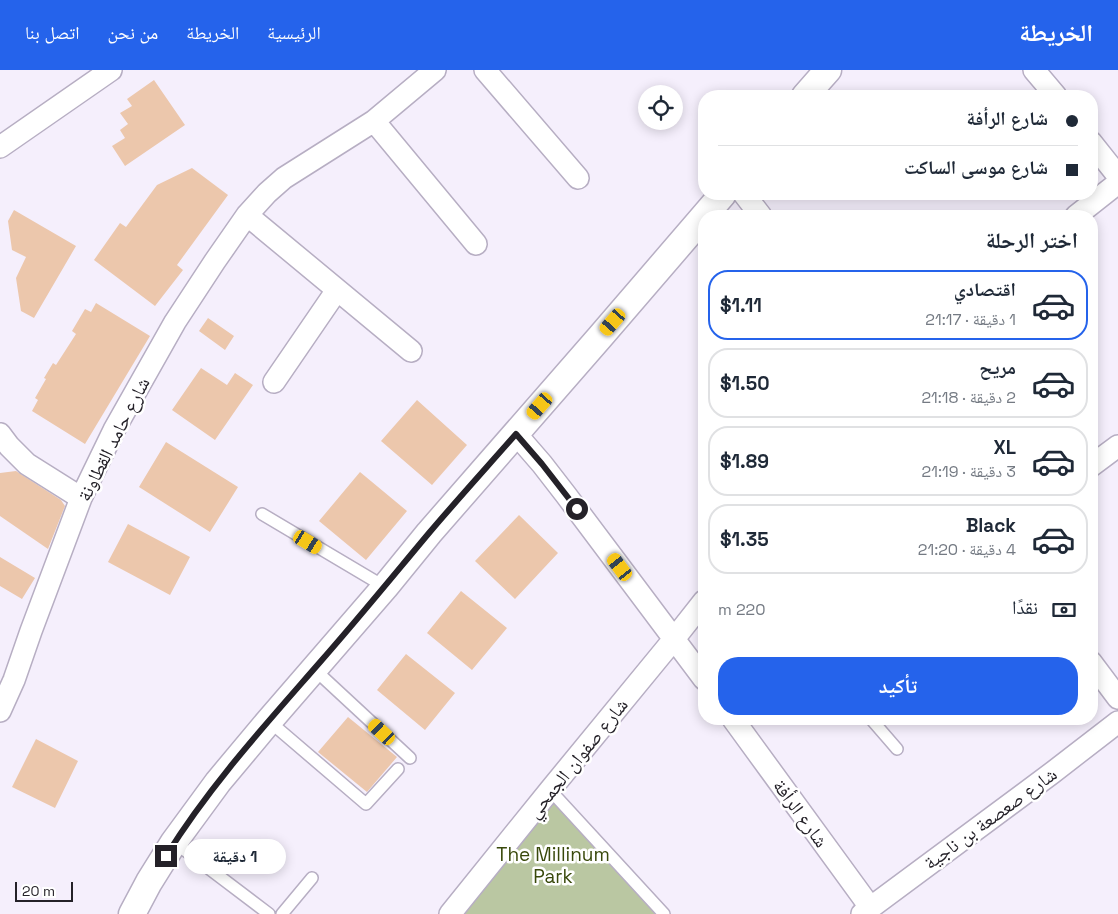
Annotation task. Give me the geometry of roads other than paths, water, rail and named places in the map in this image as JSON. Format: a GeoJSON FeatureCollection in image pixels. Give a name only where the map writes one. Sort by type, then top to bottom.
{"type":"FeatureCollection","features":[{"type":"Feature","properties":{"kind":"street"},"geometry":{"type":"LineString","coordinates":[[0,147],[111,70]]}},
{"type":"Feature","properties":{"kind":"street","name":"شارع حامد القطاونة"},"geometry":{"type":"LineString","coordinates":[[0,711],[7,676],[31,632],[81,498],[114,430],[175,322],[247,215],[284,178],[374,121],[435,70]]}},
{"type":"Feature","properties":{"kind":"street"},"geometry":{"type":"LineString","coordinates":[[485,70],[578,178]]}},
{"type":"Feature","properties":{"kind":"street"},"geometry":{"type":"LineString","coordinates":[[810,90],[828,70]]}},
{"type":"Feature","properties":{"kind":"street"},"geometry":{"type":"LineString","coordinates":[[1034,70],[1051,90]]}},
{"type":"Feature","properties":{"kind":"street"},"geometry":{"type":"LineString","coordinates":[[374,121],[476,244]]}},
{"type":"Feature","properties":{"kind":"street"},"geometry":{"type":"LineString","coordinates":[[1098,151],[1118,176]]}},
{"type":"Feature","properties":{"kind":"street"},"geometry":{"type":"LineString","coordinates":[[1098,199],[1118,183]]}},
{"type":"Feature","properties":{"kind":"street"},"geometry":{"type":"LineString","coordinates":[[709,210],[718,200]]}},
{"type":"Feature","properties":{"kind":"street"},"geometry":{"type":"LineString","coordinates":[[749,200],[756,210]]}},
{"type":"Feature","properties":{"kind":"street"},"geometry":{"type":"LineString","coordinates":[[1084,210],[1096,200]]}},
{"type":"Feature","properties":{"kind":"street"},"geometry":{"type":"LineString","coordinates":[[247,215],[410,351]]}},
{"type":"Feature","properties":{"kind":"street"},"geometry":{"type":"LineString","coordinates":[[132,914],[174,842],[218,782],[429,533],[698,223]]}},
{"type":"Feature","properties":{"kind":"street"},"geometry":{"type":"LineString","coordinates":[[274,382],[337,290]]}},
{"type":"Feature","properties":{"kind":"street"},"geometry":{"type":"LineString","coordinates":[[0,434],[27,464],[81,498]]}},
{"type":"Feature","properties":{"kind":"street"},"geometry":{"type":"LineString","coordinates":[[516,434],[566,495],[698,671]]}},
{"type":"Feature","properties":{"kind":"street"},"geometry":{"type":"LineString","coordinates":[[1098,461],[1118,446]]}},
{"type":"Feature","properties":{"kind":"street","name":"شارع صفوان الجمحي"},"geometry":{"type":"LineString","coordinates":[[450,914],[698,609]]}},
{"type":"Feature","properties":{"kind":"street"},"geometry":{"type":"LineString","coordinates":[[1098,671],[1118,698]]}},
{"type":"Feature","properties":{"kind":"street","name":"شارع صعصعة بن ناجية"},"geometry":{"type":"LineString","coordinates":[[869,912],[1118,722]]}},
{"type":"Feature","properties":{"kind":"street","name":"شارع الرأفة"},"geometry":{"type":"LineString","coordinates":[[736,725],[869,912]]}},
{"type":"Feature","properties":{"kind":"lane"},"geometry":{"type":"LineString","coordinates":[[262,514],[385,587]]}},
{"type":"Feature","properties":{"kind":"lane"},"geometry":{"type":"LineString","coordinates":[[314,669],[410,758]]}},
{"type":"Feature","properties":{"kind":"lane"},"geometry":{"type":"LineString","coordinates":[[269,721],[366,804],[398,769]]}},
{"type":"Feature","properties":{"kind":"lane"},"geometry":{"type":"LineString","coordinates":[[876,725],[897,749]]}},
{"type":"Feature","properties":{"kind":"lane"},"geometry":{"type":"LineString","coordinates":[[550,790],[664,914]]}},
{"type":"Feature","properties":{"kind":"lane"},"geometry":{"type":"LineString","coordinates":[[174,842],[268,914]]}},
{"type":"Feature","properties":{"kind":"lane"},"geometry":{"type":"LineString","coordinates":[[282,914],[312,878]]}},
{"type":"Feature","properties":{"kind":"park label","name":"The Millinum Park"},"geometry":{"type":"Point","coordinates":[553,865]}}]}
